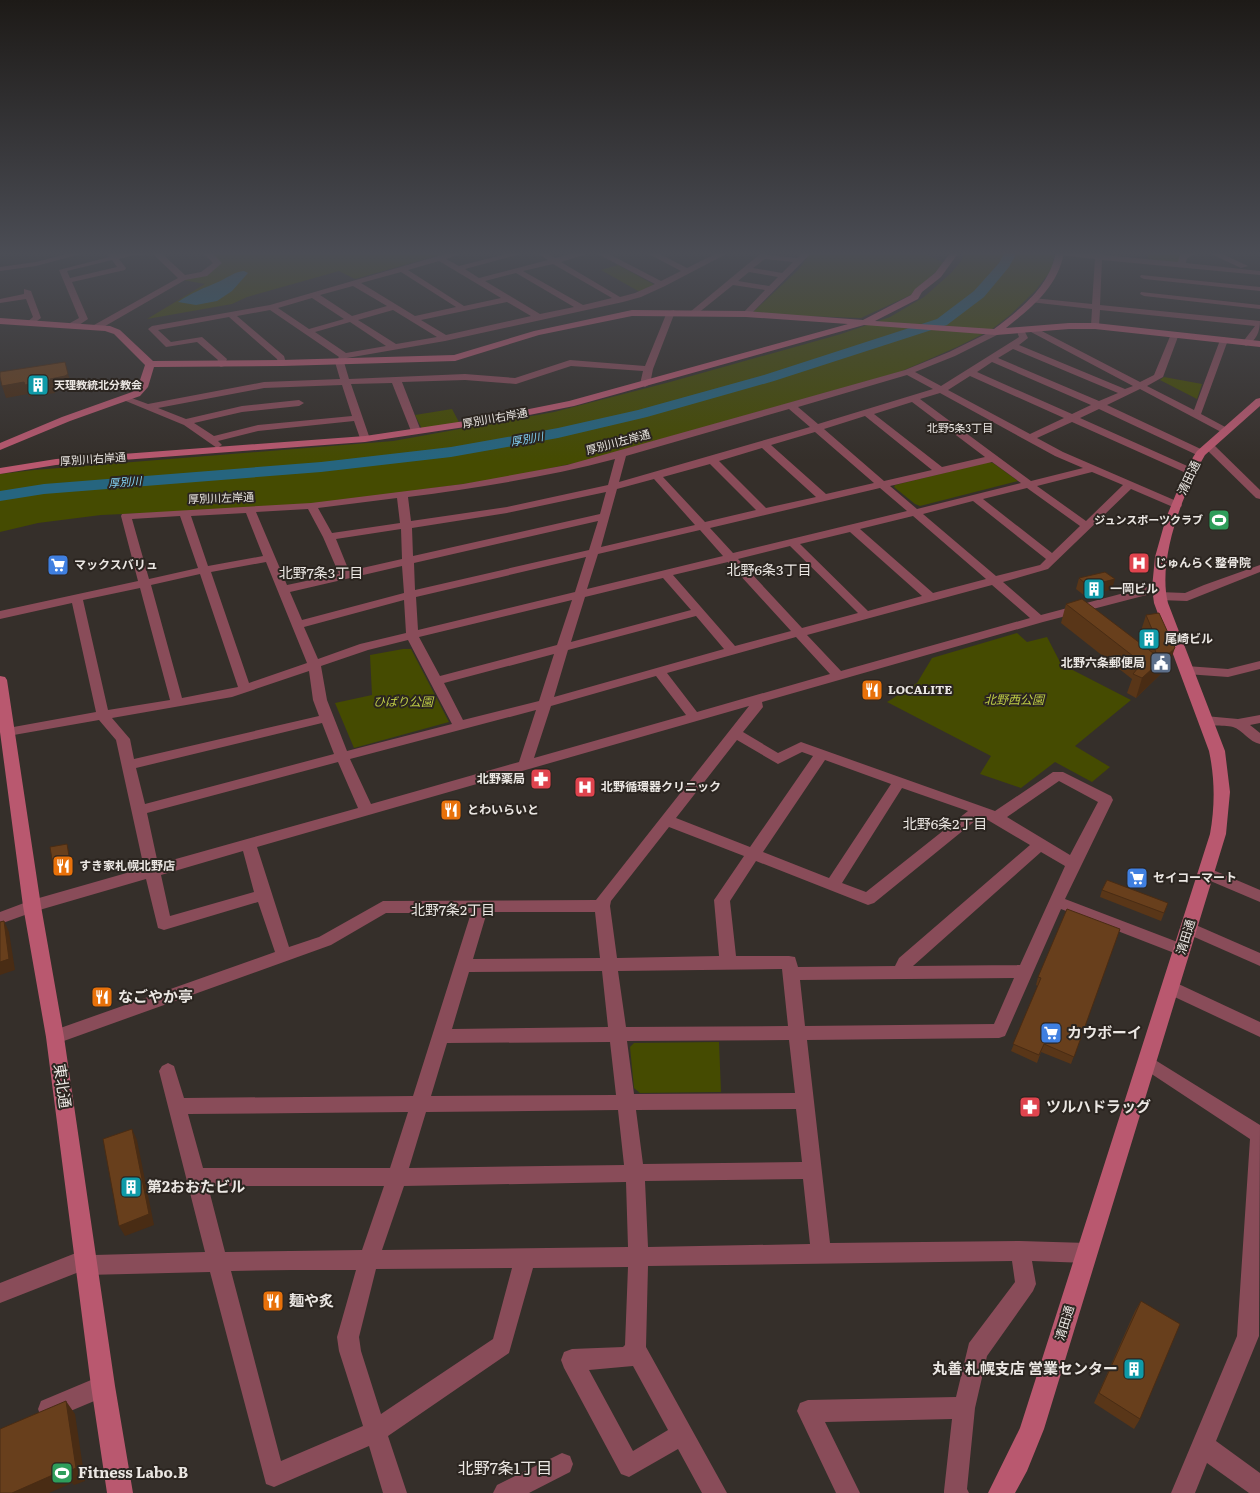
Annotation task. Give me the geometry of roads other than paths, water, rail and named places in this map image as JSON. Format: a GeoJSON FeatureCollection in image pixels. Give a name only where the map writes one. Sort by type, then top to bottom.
{"type":"FeatureCollection","features":[{"type":"Feature","properties":{"kind":"street"},"geometry":{"type":"LineString","coordinates":[[10,322],[97,327],[117,332],[150,364],[282,363],[341,359],[455,358],[537,333],[588,322]]}},
{"type":"Feature","properties":{"kind":"street"},"geometry":{"type":"LineString","coordinates":[[73,325],[79,322]]}},
{"type":"Feature","properties":{"kind":"street"},"geometry":{"type":"LineString","coordinates":[[97,327],[106,322]]}},
{"type":"Feature","properties":{"kind":"street"},"geometry":{"type":"LineString","coordinates":[[193,322],[152,329],[169,345],[199,339],[223,359],[222,364]]}},
{"type":"Feature","properties":{"kind":"street"},"geometry":{"type":"LineString","coordinates":[[239,322],[281,358],[282,363]]}},
{"type":"Feature","properties":{"kind":"street"},"geometry":{"type":"LineString","coordinates":[[292,322],[341,359],[344,382],[365,439]]}},
{"type":"Feature","properties":{"kind":"street"},"geometry":{"type":"LineString","coordinates":[[307,332],[344,322]]}},
{"type":"Feature","properties":{"kind":"street"},"geometry":{"type":"LineString","coordinates":[[353,322],[394,347]]}},
{"type":"Feature","properties":{"kind":"street"},"geometry":{"type":"LineString","coordinates":[[418,322],[445,338]]}},
{"type":"Feature","properties":{"kind":"street"},"geometry":{"type":"LineString","coordinates":[[341,359],[517,322]]}},
{"type":"Feature","properties":{"kind":"street"},"geometry":{"type":"LineString","coordinates":[[645,384],[648,369],[667,322]]}},
{"type":"Feature","properties":{"kind":"street"},"geometry":{"type":"LineString","coordinates":[[860,322],[996,332],[1021,332],[1069,326],[1095,326],[1260,344]]}},
{"type":"Feature","properties":{"kind":"street","name":"厚別川右岸通"},"geometry":{"type":"LineString","coordinates":[[0,471],[56,462],[365,439],[485,421],[570,404],[865,322]]}},
{"type":"Feature","properties":{"kind":"street","name":"厚別川左岸通"},"geometry":{"type":"LineString","coordinates":[[144,583],[126,516],[311,506],[402,495],[514,478],[621,454],[908,372],[952,354],[996,332],[1008,322]]}},
{"type":"Feature","properties":{"kind":"street"},"geometry":{"type":"LineString","coordinates":[[1095,322],[1095,326]]}},
{"type":"Feature","properties":{"kind":"street"},"geometry":{"type":"LineString","coordinates":[[1232,322],[1260,325]]}},
{"type":"Feature","properties":{"kind":"street"},"geometry":{"type":"LineString","coordinates":[[1246,342],[1260,325]]}},
{"type":"Feature","properties":{"kind":"street"},"geometry":{"type":"LineString","coordinates":[[1034,330],[1226,431]]}},
{"type":"Feature","properties":{"kind":"street"},"geometry":{"type":"LineString","coordinates":[[328,537],[507,510],[613,487],[712,460],[941,390],[1013,346],[1024,338],[1021,332]]}},
{"type":"Feature","properties":{"kind":"street"},"geometry":{"type":"LineString","coordinates":[[1030,438],[1097,404],[1158,377],[1175,334]]}},
{"type":"Feature","properties":{"kind":"street"},"geometry":{"type":"LineString","coordinates":[[1194,415],[1199,411],[1224,340]]}},
{"type":"Feature","properties":{"kind":"street"},"geometry":{"type":"LineString","coordinates":[[1013,346],[1124,392]]}},
{"type":"Feature","properties":{"kind":"street"},"geometry":{"type":"LineString","coordinates":[[992,359],[1206,450],[1259,495]]}},
{"type":"Feature","properties":{"kind":"street"},"geometry":{"type":"LineString","coordinates":[[146,407],[264,385],[465,377],[516,381],[570,363],[648,369]]}},
{"type":"Feature","properties":{"kind":"street"},"geometry":{"type":"LineString","coordinates":[[0,448],[66,419],[136,394],[143,387],[150,364]]}},
{"type":"Feature","properties":{"kind":"street"},"geometry":{"type":"LineString","coordinates":[[908,372],[1092,470],[1177,505]]}},
{"type":"Feature","properties":{"kind":"street"},"geometry":{"type":"LineString","coordinates":[[970,372],[1190,472]]}},
{"type":"Feature","properties":{"kind":"street"},"geometry":{"type":"LineString","coordinates":[[396,380],[416,431]]}},
{"type":"Feature","properties":{"kind":"street"},"geometry":{"type":"LineString","coordinates":[[295,383],[302,413]]}},
{"type":"Feature","properties":{"kind":"street"},"geometry":{"type":"LineString","coordinates":[[126,399],[186,422],[212,439],[221,450]]}},
{"type":"Feature","properties":{"kind":"street"},"geometry":{"type":"LineString","coordinates":[[914,399],[1087,526]]}},
{"type":"Feature","properties":{"kind":"street","name":"清田通"},"geometry":{"type":"LineString","coordinates":[[1001,1493],[1018,1462],[1032,1429],[1218,834],[1223,792],[1222,771],[1217,751],[1159,592],[1160,566],[1177,505],[1190,472],[1206,450],[1259,404]]}},
{"type":"Feature","properties":{"kind":"street"},"geometry":{"type":"LineString","coordinates":[[791,406],[1039,619]]}},
{"type":"Feature","properties":{"kind":"street"},"geometry":{"type":"LineString","coordinates":[[186,422],[200,417],[251,408],[357,418]]}},
{"type":"Feature","properties":{"kind":"street"},"geometry":{"type":"LineString","coordinates":[[212,439],[258,428],[302,413]]}},
{"type":"Feature","properties":{"kind":"street"},"geometry":{"type":"LineString","coordinates":[[867,413],[940,471]]}},
{"type":"Feature","properties":{"kind":"street"},"geometry":{"type":"LineString","coordinates":[[764,444],[824,498]]}},
{"type":"Feature","properties":{"kind":"street"},"geometry":{"type":"LineString","coordinates":[[525,765],[580,595],[613,487],[621,454]]}},
{"type":"Feature","properties":{"kind":"street"},"geometry":{"type":"LineString","coordinates":[[297,625],[410,595],[994,458]]}},
{"type":"Feature","properties":{"kind":"street"},"geometry":{"type":"LineString","coordinates":[[712,460],[764,512]]}},
{"type":"Feature","properties":{"kind":"street"},"geometry":{"type":"LineString","coordinates":[[8,732],[245,690],[364,647],[974,497],[1092,470]]}},
{"type":"Feature","properties":{"kind":"street"},"geometry":{"type":"LineString","coordinates":[[657,476],[838,676]]}},
{"type":"Feature","properties":{"kind":"street"},"geometry":{"type":"LineString","coordinates":[[140,810],[546,703],[732,650],[1044,567],[1129,485]]}},
{"type":"Feature","properties":{"kind":"street"},"geometry":{"type":"LineString","coordinates":[[402,495],[406,526],[412,636],[459,725]]}},
{"type":"Feature","properties":{"kind":"street"},"geometry":{"type":"LineString","coordinates":[[974,497],[1053,559]]}},
{"type":"Feature","properties":{"kind":"street"},"geometry":{"type":"LineString","coordinates":[[311,506],[328,537],[345,575]]}},
{"type":"Feature","properties":{"kind":"street"},"geometry":{"type":"LineString","coordinates":[[250,510],[314,665],[320,700],[366,810]]}},
{"type":"Feature","properties":{"kind":"street"},"geometry":{"type":"LineString","coordinates":[[184,512],[245,690]]}},
{"type":"Feature","properties":{"kind":"street"},"geometry":{"type":"LineString","coordinates":[[282,590],[604,516]]}},
{"type":"Feature","properties":{"kind":"street"},"geometry":{"type":"LineString","coordinates":[[853,528],[931,598]]}},
{"type":"Feature","properties":{"kind":"street"},"geometry":{"type":"LineString","coordinates":[[793,543],[866,615]]}},
{"type":"Feature","properties":{"kind":"street"},"geometry":{"type":"LineString","coordinates":[[0,615],[204,570],[270,558]]}},
{"type":"Feature","properties":{"kind":"street"},"geometry":{"type":"LineString","coordinates":[[0,918],[32,906],[152,870],[755,701],[1039,619],[1159,592],[1188,597],[1260,568]]}},
{"type":"Feature","properties":{"kind":"street"},"geometry":{"type":"LineString","coordinates":[[666,574],[732,650]]}},
{"type":"Feature","properties":{"kind":"street"},"geometry":{"type":"LineString","coordinates":[[144,583],[177,703]]}},
{"type":"Feature","properties":{"kind":"street"},"geometry":{"type":"LineString","coordinates":[[77,598],[103,716],[123,739],[130,765],[164,924],[263,895]]}},
{"type":"Feature","properties":{"kind":"street"},"geometry":{"type":"LineString","coordinates":[[437,681],[698,612]]}},
{"type":"Feature","properties":{"kind":"street"},"geometry":{"type":"LineString","coordinates":[[1186,670],[1228,673],[1260,665]]}},
{"type":"Feature","properties":{"kind":"street"},"geometry":{"type":"LineString","coordinates":[[660,671],[694,717]]}},
{"type":"Feature","properties":{"kind":"street","name":"東北通"},"geometry":{"type":"LineString","coordinates":[[0,681],[8,732],[5,757],[55,1037],[103,1386],[120,1493]]}},
{"type":"Feature","properties":{"kind":"street"},"geometry":{"type":"LineString","coordinates":[[715,1493],[635,1349],[638,1257],[635,1173],[602,906],[604,899],[736,734],[756,707],[755,701]]}},
{"type":"Feature","properties":{"kind":"street"},"geometry":{"type":"LineString","coordinates":[[130,765],[327,718]]}},
{"type":"Feature","properties":{"kind":"street"},"geometry":{"type":"LineString","coordinates":[[1205,720],[1238,723],[1260,719]]}},
{"type":"Feature","properties":{"kind":"street"},"geometry":{"type":"LineString","coordinates":[[1238,723],[1260,740]]}},
{"type":"Feature","properties":{"kind":"street"},"geometry":{"type":"LineString","coordinates":[[736,734],[778,760],[801,747],[979,810],[996,817],[1073,864]]}},
{"type":"Feature","properties":{"kind":"street"},"geometry":{"type":"LineString","coordinates":[[728,963],[722,900],[822,754]]}},
{"type":"Feature","properties":{"kind":"street"},"geometry":{"type":"LineString","coordinates":[[442,1036],[999,1031],[1027,972],[1073,864],[1106,800],[1058,774],[996,817]]}},
{"type":"Feature","properties":{"kind":"street"},"geometry":{"type":"LineString","coordinates":[[832,885],[899,782]]}},
{"type":"Feature","properties":{"kind":"street"},"geometry":{"type":"LineString","coordinates":[[666,820],[868,900],[979,810]]}},
{"type":"Feature","properties":{"kind":"street"},"geometry":{"type":"LineString","coordinates":[[248,843],[263,895],[284,955]]}},
{"type":"Feature","properties":{"kind":"street"},"geometry":{"type":"LineString","coordinates":[[900,973],[905,963],[1040,845]]}},
{"type":"Feature","properties":{"kind":"street"},"geometry":{"type":"LineString","coordinates":[[1206,873],[1260,896]]}},
{"type":"Feature","properties":{"kind":"street"},"geometry":{"type":"LineString","coordinates":[[1058,902],[1182,950]]}},
{"type":"Feature","properties":{"kind":"street"},"geometry":{"type":"LineString","coordinates":[[55,1037],[326,941],[383,906],[602,906]]}},
{"type":"Feature","properties":{"kind":"street"},"geometry":{"type":"LineString","coordinates":[[395,1493],[350,1351],[348,1336],[369,1259],[442,1036],[481,907]]}},
{"type":"Feature","properties":{"kind":"street"},"geometry":{"type":"LineString","coordinates":[[1189,928],[1260,960]]}},
{"type":"Feature","properties":{"kind":"street"},"geometry":{"type":"LineString","coordinates":[[464,966],[789,962],[806,1101],[821,1253]]}},
{"type":"Feature","properties":{"kind":"street"},"geometry":{"type":"LineString","coordinates":[[791,974],[1027,972]]}},
{"type":"Feature","properties":{"kind":"street"},"geometry":{"type":"LineString","coordinates":[[1170,987],[1260,1030]]}},
{"type":"Feature","properties":{"kind":"street"},"geometry":{"type":"LineString","coordinates":[[1146,1062],[1260,1135],[1248,1336],[1183,1493]]}},
{"type":"Feature","properties":{"kind":"street"},"geometry":{"type":"LineString","coordinates":[[168,1071],[274,1476],[376,1431],[502,1346],[525,1259]]}},
{"type":"Feature","properties":{"kind":"street"},"geometry":{"type":"LineString","coordinates":[[177,1106],[806,1101]]}},
{"type":"Feature","properties":{"kind":"street"},"geometry":{"type":"LineString","coordinates":[[195,1176],[397,1177],[813,1170]]}},
{"type":"Feature","properties":{"kind":"street"},"geometry":{"type":"LineString","coordinates":[[0,1293],[86,1262],[525,1259],[1020,1251],[1087,1253]]}},
{"type":"Feature","properties":{"kind":"street"},"geometry":{"type":"LineString","coordinates":[[957,1493],[955,1491],[964,1408],[977,1351],[1026,1284],[1020,1251]]}},
{"type":"Feature","properties":{"kind":"street"},"geometry":{"type":"LineString","coordinates":[[635,1349],[628,1357],[572,1360],[629,1466],[683,1434]]}},
{"type":"Feature","properties":{"kind":"street"},"geometry":{"type":"LineString","coordinates":[[34,1415],[103,1386]]}},
{"type":"Feature","properties":{"kind":"street"},"geometry":{"type":"LineString","coordinates":[[848,1493],[808,1411],[964,1408]]}},
{"type":"Feature","properties":{"kind":"street"},"geometry":{"type":"LineString","coordinates":[[1203,1446],[1260,1487]]}},
{"type":"Feature","properties":{"kind":"street"},"geometry":{"type":"LineString","coordinates":[[516,1491],[562,1464]]}},
{"type":"Feature","properties":{"kind":"waterway","name":"厚別川"},"geometry":{"type":"LineString","coordinates":[[0,496],[44,489],[321,467],[451,452],[558,433],[641,414],[769,378],[891,340],[942,322]]}},
{"type":"Feature","properties":{"kind":"place","name":"天理教統北分教会"},"geometry":{"type":"Point","coordinates":[38,385]}},
{"type":"Feature","properties":{"kind":"place","name":"ジュンスポーツクラブ"},"geometry":{"type":"Point","coordinates":[1219,520]}},
{"type":"Feature","properties":{"kind":"place","name":"じゅんらく整骨院"},"geometry":{"type":"Point","coordinates":[1139,563]}},
{"type":"Feature","properties":{"kind":"place","name":"マックスバリュ"},"geometry":{"type":"Point","coordinates":[58,565]}},
{"type":"Feature","properties":{"kind":"place","name":"一岡ビル"},"geometry":{"type":"Point","coordinates":[1094,589]}},
{"type":"Feature","properties":{"kind":"place","name":"尾崎ビル"},"geometry":{"type":"Point","coordinates":[1149,639]}},
{"type":"Feature","properties":{"kind":"place","name":"北野六条郵便局"},"geometry":{"type":"Point","coordinates":[1161,663]}},
{"type":"Feature","properties":{"kind":"place","name":"LOCALITE"},"geometry":{"type":"Point","coordinates":[872,690]}},
{"type":"Feature","properties":{"kind":"place","name":"北野薬局"},"geometry":{"type":"Point","coordinates":[541,779]}},
{"type":"Feature","properties":{"kind":"place","name":"北野循環器クリニック"},"geometry":{"type":"Point","coordinates":[585,787]}},
{"type":"Feature","properties":{"kind":"place","name":"とわいらいと"},"geometry":{"type":"Point","coordinates":[451,810]}},
{"type":"Feature","properties":{"kind":"place","name":"すき家札幌北野店"},"geometry":{"type":"Point","coordinates":[63,866]}},
{"type":"Feature","properties":{"kind":"place","name":"セイコーマート"},"geometry":{"type":"Point","coordinates":[1137,878]}},
{"type":"Feature","properties":{"kind":"place","name":"なごやか亭"},"geometry":{"type":"Point","coordinates":[102,997]}},
{"type":"Feature","properties":{"kind":"place","name":"カウボーイ"},"geometry":{"type":"Point","coordinates":[1051,1033]}},
{"type":"Feature","properties":{"kind":"place","name":"ツルハドラッグ"},"geometry":{"type":"Point","coordinates":[1030,1107]}},
{"type":"Feature","properties":{"kind":"place","name":"第2おおたビル"},"geometry":{"type":"Point","coordinates":[131,1187]}},
{"type":"Feature","properties":{"kind":"place","name":"麺や炙"},"geometry":{"type":"Point","coordinates":[273,1301]}},
{"type":"Feature","properties":{"kind":"place","name":"丸善 札幌支店 営業センター"},"geometry":{"type":"Point","coordinates":[1134,1369]}},
{"type":"Feature","properties":{"kind":"place","name":"Fitness Labo.B"},"geometry":{"type":"Point","coordinates":[62,1473]}},
{"type":"Feature","properties":{"kind":"district","name":"北野5条3丁目"},"geometry":{"type":"Point","coordinates":[960,428]}},
{"type":"Feature","properties":{"kind":"district","name":"北野6条3丁目"},"geometry":{"type":"Point","coordinates":[769,570]}},
{"type":"Feature","properties":{"kind":"district","name":"北野7条3丁目"},"geometry":{"type":"Point","coordinates":[321,573]}},
{"type":"Feature","properties":{"kind":"district","name":"北野6条2丁目"},"geometry":{"type":"Point","coordinates":[945,824]}},
{"type":"Feature","properties":{"kind":"district","name":"北野7条2丁目"},"geometry":{"type":"Point","coordinates":[453,910]}},
{"type":"Feature","properties":{"kind":"district","name":"北野7条1丁目"},"geometry":{"type":"Point","coordinates":[505,1468]}},
{"type":"Feature","properties":{"kind":"park label","name":"北野西公園"},"geometry":{"type":"Point","coordinates":[1014,700]}},
{"type":"Feature","properties":{"kind":"park label","name":"ひばり公園"},"geometry":{"type":"Point","coordinates":[403,702]}}]}
